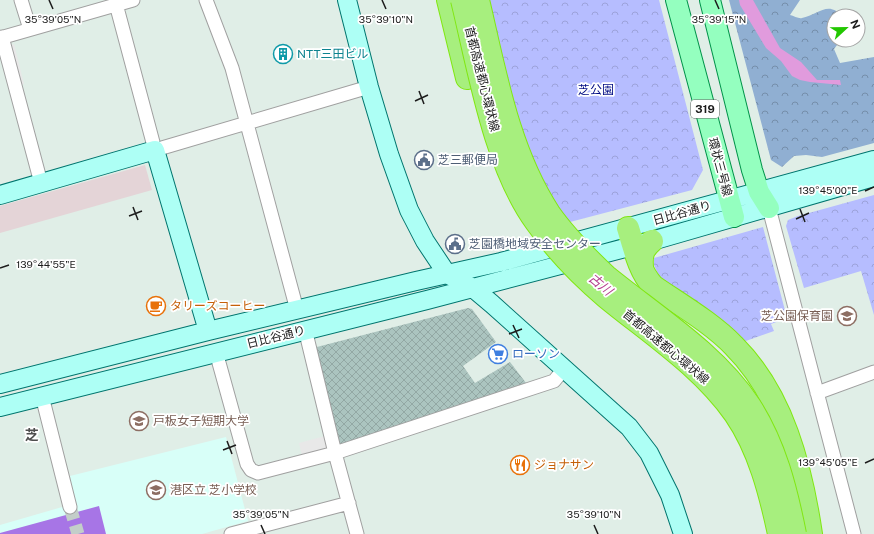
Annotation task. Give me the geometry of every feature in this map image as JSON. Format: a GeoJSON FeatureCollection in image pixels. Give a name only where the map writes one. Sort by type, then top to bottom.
{"type":"FeatureCollection","features":[{"type":"Feature","properties":{"kind":"highway"},"geometry":{"type":"LineString","coordinates":[[448,0],[477,116],[488,146],[512,200],[535,233],[551,251],[592,285]]}},
{"type":"Feature","properties":{"kind":"highway","name":"首都高速都心環状線"},"geometry":{"type":"LineString","coordinates":[[462,0],[489,112],[509,174],[523,202],[547,237],[592,285],[694,368],[723,398],[735,414],[755,452],[770,496],[779,534]]}},
{"type":"Feature","properties":{"kind":"highway","name":"首都高速都心環状線"},"geometry":{"type":"LineString","coordinates":[[478,0],[504,107],[525,167],[538,194],[560,227],[591,262],[606,276],[695,347],[721,370],[736,388],[757,418],[780,468],[795,534]]}},
{"type":"Feature","properties":{"kind":"highway"},"geometry":{"type":"LineString","coordinates":[[638,238],[643,250],[641,257],[642,267],[648,281],[652,286],[719,332],[748,361],[761,379],[772,400],[791,445],[800,474],[811,534]]}},
{"type":"Feature","properties":{"kind":"main road"},"geometry":{"type":"LineString","coordinates":[[347,0],[369,87],[389,154],[408,210],[425,241],[447,274],[473,288],[629,427],[649,453],[670,495],[683,534]]}},
{"type":"Feature","properties":{"kind":"main road","name":"環状三号線"},"geometry":{"type":"LineString","coordinates":[[676,0],[732,208]]}},
{"type":"Feature","properties":{"kind":"main road","name":"319"},"geometry":{"type":"LineString","coordinates":[[710,0],[764,200]]}},
{"type":"Feature","properties":{"kind":"main road"},"geometry":{"type":"LineString","coordinates":[[0,195],[155,150],[208,331]]}},
{"type":"Feature","properties":{"kind":"main road","name":"日比谷通り"},"geometry":{"type":"LineString","coordinates":[[764,200],[874,160]]}},
{"type":"Feature","properties":{"kind":"main road","name":"日比谷通り"},"geometry":{"type":"LineString","coordinates":[[0,407],[473,288],[597,255],[638,238],[732,208],[874,177]]}},
{"type":"Feature","properties":{"kind":"main road","name":"日比谷通り"},"geometry":{"type":"LineString","coordinates":[[0,384],[208,331],[583,240],[638,238],[732,208]]}},
{"type":"Feature","properties":{"kind":"street"},"geometry":{"type":"LineString","coordinates":[[22,0],[30,29]]}},
{"type":"Feature","properties":{"kind":"street"},"geometry":{"type":"LineString","coordinates":[[40,183],[1,37],[108,4],[133,0]]}},
{"type":"Feature","properties":{"kind":"street"},"geometry":{"type":"LineString","coordinates":[[206,0],[232,68],[297,310]]}},
{"type":"Feature","properties":{"kind":"street"},"geometry":{"type":"LineString","coordinates":[[108,4],[155,150],[369,87]]}},
{"type":"Feature","properties":{"kind":"street"},"geometry":{"type":"LineString","coordinates":[[764,200],[854,534]]}},
{"type":"Feature","properties":{"kind":"street"},"geometry":{"type":"LineString","coordinates":[[306,329],[335,453],[357,534]]}},
{"type":"Feature","properties":{"kind":"street"},"geometry":{"type":"LineString","coordinates":[[216,352],[247,464],[251,470],[258,473],[335,453],[554,381],[564,369]]}},
{"type":"Feature","properties":{"kind":"street"},"geometry":{"type":"LineString","coordinates":[[817,393],[874,372]]}},
{"type":"Feature","properties":{"kind":"street"},"geometry":{"type":"LineString","coordinates":[[42,396],[70,507]]}},
{"type":"Feature","properties":{"kind":"street"},"geometry":{"type":"LineString","coordinates":[[231,534],[349,503]]}},
{"type":"Feature","properties":{"kind":"shaded area"},"geometry":{"type":"Polygon","coordinates":[[[739,0],[753,0],[780,48],[801,62],[817,80],[840,80],[841,85],[810,82],[800,80],[792,76],[781,61],[766,48],[740,5],[739,0]]]}},
{"type":"Feature","properties":{"kind":"shaded area"},"geometry":{"type":"Polygon","coordinates":[[[14,44],[24,84],[20,85],[9,46],[14,44]]]}},
{"type":"Feature","properties":{"kind":"shaded area"},"geometry":{"type":"Polygon","coordinates":[[[145,165],[152,190],[0,233],[0,206],[145,165]]]}},
{"type":"Feature","properties":{"kind":"shaded area"},"geometry":{"type":"Polygon","coordinates":[[[468,308],[472,309],[496,342],[463,366],[475,383],[510,362],[526,383],[338,445],[313,348],[468,308]]]}},
{"type":"Feature","properties":{"kind":"shaded area"},"geometry":{"type":"Polygon","coordinates":[[[325,436],[329,449],[302,456],[299,443],[325,436]]]}},
{"type":"Feature","properties":{"kind":"shaded area","name":"港区立 芝小学校"},"geometry":{"type":"Polygon","coordinates":[[[226,437],[248,521],[202,534],[0,534],[0,525],[76,503],[70,476],[226,437]]]}},
{"type":"Feature","properties":{"kind":"shaded area"},"geometry":{"type":"Polygon","coordinates":[[[99,506],[106,534],[0,534],[0,533],[99,506]]]}},
{"type":"Feature","properties":{"kind":"green space","name":"芝公園"},"geometry":{"type":"Polygon","coordinates":[[[488,0],[659,0],[703,170],[692,190],[570,222],[547,190],[536,168],[518,121],[488,0]]]}},
{"type":"Feature","properties":{"kind":"green space"},"geometry":{"type":"Polygon","coordinates":[[[729,0],[800,0],[790,15],[799,18],[826,9],[826,48],[835,48],[840,63],[874,57],[874,143],[822,157],[806,155],[794,156],[782,167],[771,160],[729,0]]]}},
{"type":"Feature","properties":{"kind":"green space"},"geometry":{"type":"Polygon","coordinates":[[[874,195],[874,315],[861,271],[804,288],[786,226],[788,220],[798,216],[874,195]]]}},
{"type":"Feature","properties":{"kind":"green space"},"geometry":{"type":"Polygon","coordinates":[[[763,227],[787,318],[771,324],[774,331],[743,342],[725,322],[660,279],[654,265],[654,258],[763,227]]]}},
{"type":"Feature","properties":{"kind":"tunnel"},"geometry":{"type":"LineString","coordinates":[[70,507],[78,534]]}},
{"type":"Feature","properties":{"kind":"place","name":"NTT三田ビル"},"geometry":{"type":"Point","coordinates":[283,54]}},
{"type":"Feature","properties":{"kind":"place","name":"芝三郵便局"},"geometry":{"type":"Point","coordinates":[424,160]}},
{"type":"Feature","properties":{"kind":"place","name":"芝園橋地域安全センター"},"geometry":{"type":"Point","coordinates":[455,244]}},
{"type":"Feature","properties":{"kind":"place","name":"タリーズコーヒー"},"geometry":{"type":"Point","coordinates":[156,306]}},
{"type":"Feature","properties":{"kind":"place","name":"芝公園保育園"},"geometry":{"type":"Point","coordinates":[847,316]}},
{"type":"Feature","properties":{"kind":"place","name":"ローソン"},"geometry":{"type":"Point","coordinates":[498,354]}},
{"type":"Feature","properties":{"kind":"place","name":"戸板女子短期大学"},"geometry":{"type":"Point","coordinates":[139,421]}},
{"type":"Feature","properties":{"kind":"place","name":"ジョナサン"},"geometry":{"type":"Point","coordinates":[520,465]}},
{"type":"Feature","properties":{"kind":"place","name":"港区立 芝小学校"},"geometry":{"type":"Point","coordinates":[156,490]}},
{"type":"Feature","properties":{"kind":"district","name":"芝"},"geometry":{"type":"Point","coordinates":[32,435]}},
{"type":"Feature","properties":{"kind":"water label","name":"古川"},"geometry":{"type":"Point","coordinates":[601,284]}}]}
